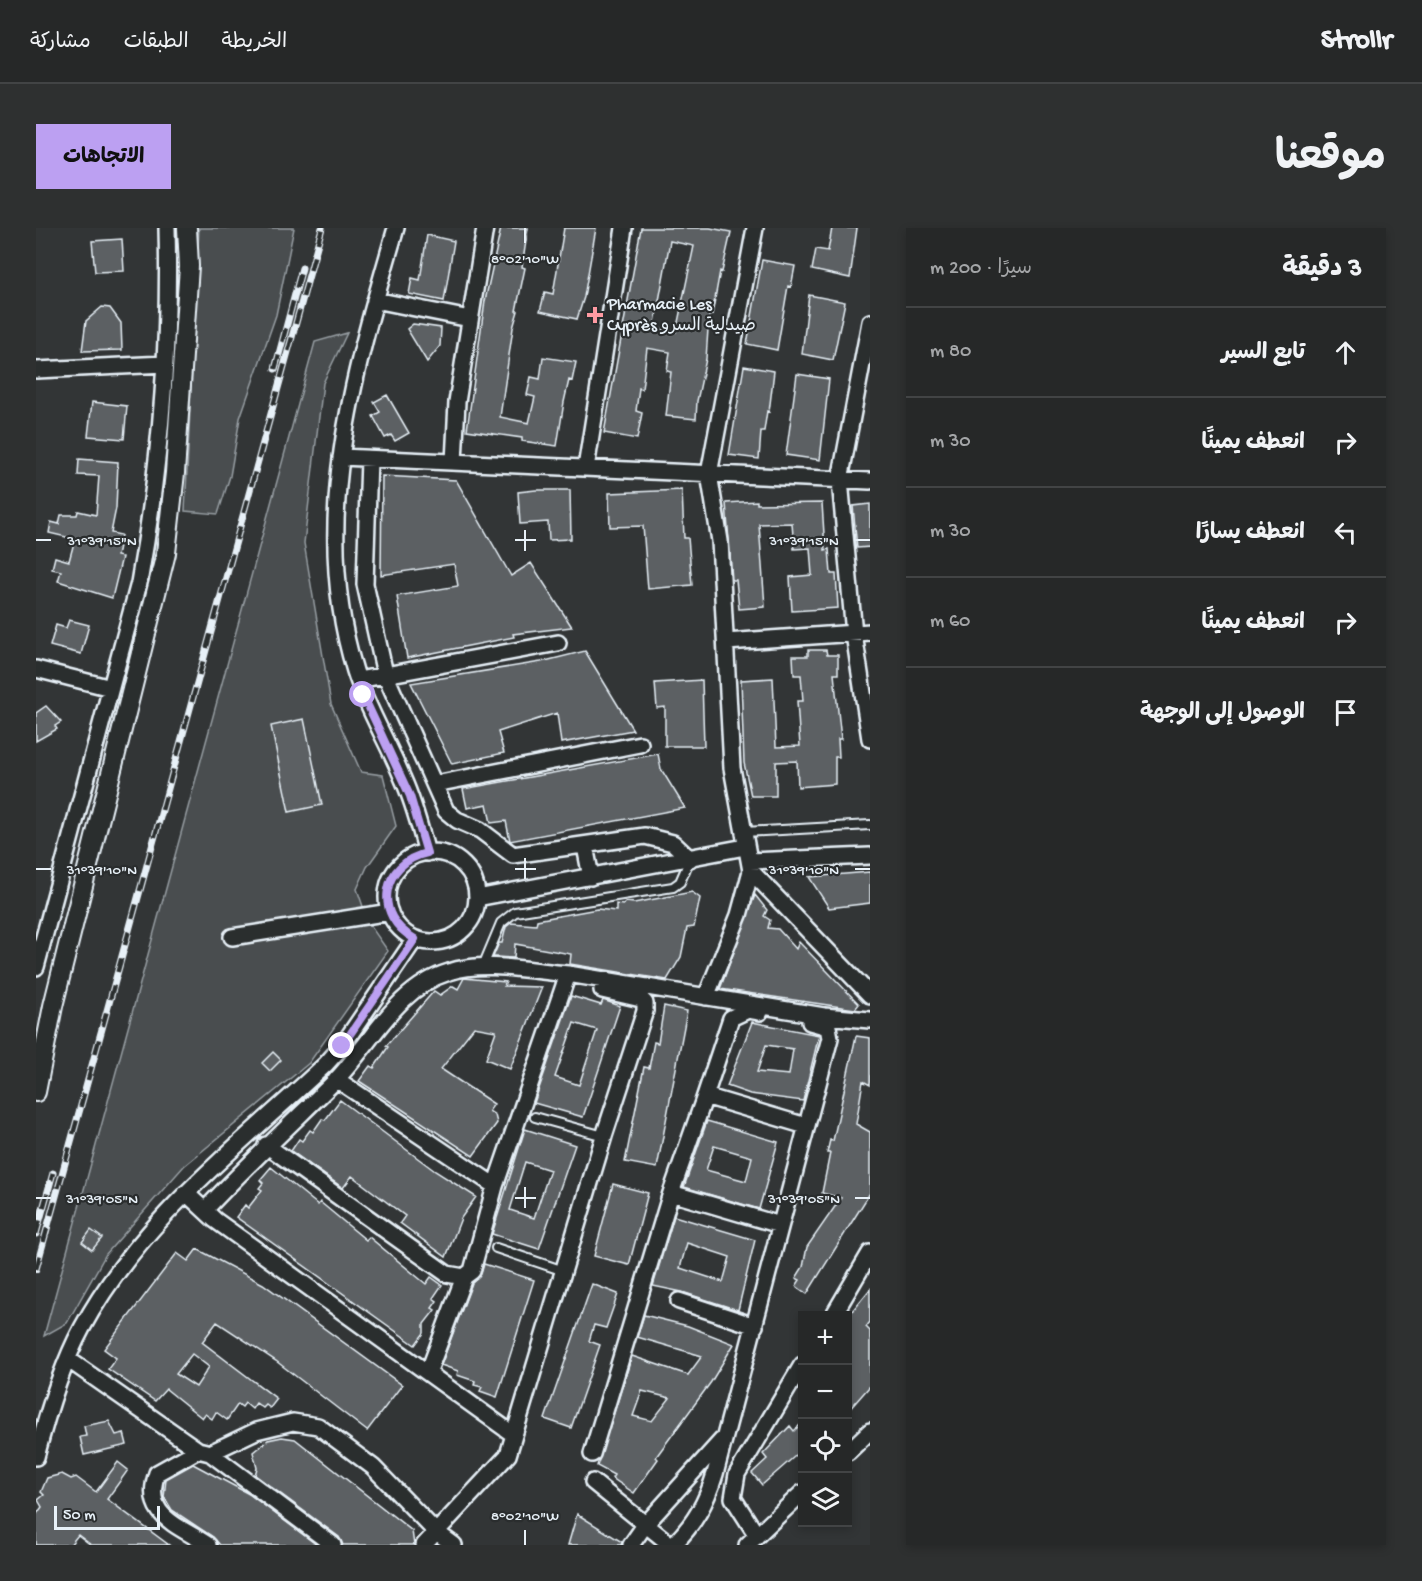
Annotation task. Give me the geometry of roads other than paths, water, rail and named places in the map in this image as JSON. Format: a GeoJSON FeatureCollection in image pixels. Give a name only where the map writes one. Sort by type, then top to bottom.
{"type":"FeatureCollection","features":[{"type":"Feature","properties":{"kind":"street"},"geometry":{"type":"LineString","coordinates":[[36,967],[139,583],[148,531],[165,364],[168,284],[167,228]]}},
{"type":"Feature","properties":{"kind":"street"},"geometry":{"type":"LineString","coordinates":[[36,1092],[53,1006],[165,554],[176,462],[189,266],[187,228]]}},
{"type":"Feature","properties":{"kind":"street"},"geometry":{"type":"LineString","coordinates":[[396,228],[351,396],[341,457],[336,522],[338,586],[343,622],[358,680],[373,718],[410,796],[427,853]]}},
{"type":"Feature","properties":{"kind":"street"},"geometry":{"type":"LineString","coordinates":[[454,462],[457,402],[485,228]]}},
{"type":"Feature","properties":{"kind":"street"},"geometry":{"type":"LineString","coordinates":[[586,468],[624,228]]}},
{"type":"Feature","properties":{"kind":"street"},"geometry":{"type":"LineString","coordinates":[[706,997],[739,915],[747,853],[732,768],[720,541],[709,474],[755,228]]}},
{"type":"Feature","properties":{"kind":"street"},"geometry":{"type":"LineString","coordinates":[[375,300],[470,319]]}},
{"type":"Feature","properties":{"kind":"street"},"geometry":{"type":"LineString","coordinates":[[870,322],[840,480],[854,633],[870,739]]}},
{"type":"Feature","properties":{"kind":"street"},"geometry":{"type":"LineString","coordinates":[[36,370],[165,364]]}},
{"type":"Feature","properties":{"kind":"street"},"geometry":{"type":"LineString","coordinates":[[341,457],[870,481]]}},
{"type":"Feature","properties":{"kind":"street"},"geometry":{"type":"LineString","coordinates":[[369,459],[365,585],[385,674],[443,806],[451,816],[480,830],[513,855],[654,836],[673,843],[690,859]]}},
{"type":"Feature","properties":{"kind":"street"},"geometry":{"type":"LineString","coordinates":[[338,586],[365,585]]}},
{"type":"Feature","properties":{"kind":"street"},"geometry":{"type":"LineString","coordinates":[[726,642],[870,632]]}},
{"type":"Feature","properties":{"kind":"street"},"geometry":{"type":"LineString","coordinates":[[358,680],[558,644]]}},
{"type":"Feature","properties":{"kind":"street"},"geometry":{"type":"LineString","coordinates":[[36,669],[111,688]]}},
{"type":"Feature","properties":{"kind":"street"},"geometry":{"type":"LineString","coordinates":[[435,784],[640,744]]}},
{"type":"Feature","properties":{"kind":"street"},"geometry":{"type":"LineString","coordinates":[[585,846],[591,877]]}},
{"type":"Feature","properties":{"kind":"street"},"geometry":{"type":"LineString","coordinates":[[427,853],[444,854],[466,867],[475,882],[477,898],[473,917],[461,932],[434,942],[415,939],[402,931],[390,912],[387,892],[394,873],[408,859],[427,853]]}},
{"type":"Feature","properties":{"kind":"street"},"geometry":{"type":"LineString","coordinates":[[747,853],[870,995]]}},
{"type":"Feature","properties":{"kind":"street"},"geometry":{"type":"LineString","coordinates":[[477,898],[690,859],[747,853],[870,856]]}},
{"type":"Feature","properties":{"kind":"street"},"geometry":{"type":"LineString","coordinates":[[232,937],[390,912]]}},
{"type":"Feature","properties":{"kind":"street"},"geometry":{"type":"LineString","coordinates":[[36,1457],[43,1430],[80,1330],[133,1251],[186,1193],[326,1064],[342,1046],[415,939]]}},
{"type":"Feature","properties":{"kind":"street"},"geometry":{"type":"LineString","coordinates":[[205,1210],[266,1145],[336,1079],[404,998],[449,972],[483,967],[706,997],[824,1016],[870,1020]]}},
{"type":"Feature","properties":{"kind":"street"},"geometry":{"type":"LineString","coordinates":[[424,1545],[508,1455],[604,1136],[645,1011],[645,1003],[635,997],[566,979]]}},
{"type":"Feature","properties":{"kind":"street"},"geometry":{"type":"LineString","coordinates":[[428,1373],[464,1277],[472,1271],[495,1186],[566,979]]}},
{"type":"Feature","properties":{"kind":"street"},"geometry":{"type":"LineString","coordinates":[[592,1454],[671,1193],[731,1018],[748,1010],[824,1025],[831,1033],[706,1501],[692,1526],[672,1545],[592,1482]]}},
{"type":"Feature","properties":{"kind":"street"},"geometry":{"type":"LineString","coordinates":[[336,1079],[495,1186]]}},
{"type":"Feature","properties":{"kind":"street"},"geometry":{"type":"LineString","coordinates":[[705,1096],[806,1126]]}},
{"type":"Feature","properties":{"kind":"street"},"geometry":{"type":"LineString","coordinates":[[266,1145],[447,1274],[464,1277]]}},
{"type":"Feature","properties":{"kind":"street"},"geometry":{"type":"LineString","coordinates":[[186,1193],[205,1210],[514,1435]]}},
{"type":"Feature","properties":{"kind":"street"},"geometry":{"type":"LineString","coordinates":[[671,1193],[780,1225]]}},
{"type":"Feature","properties":{"kind":"street"},"geometry":{"type":"LineString","coordinates":[[835,1311],[870,1253]]}},
{"type":"Feature","properties":{"kind":"street"},"geometry":{"type":"LineString","coordinates":[[679,1300],[754,1326]]}},
{"type":"Feature","properties":{"kind":"street"},"geometry":{"type":"LineString","coordinates":[[69,1359],[204,1451],[333,1545]]}},
{"type":"Feature","properties":{"kind":"street"},"geometry":{"type":"LineString","coordinates":[[798,1372],[737,1474],[733,1498],[752,1540],[798,1496]]}},
{"type":"Feature","properties":{"kind":"street"},"geometry":{"type":"LineString","coordinates":[[208,1545],[157,1510],[152,1496],[157,1473],[204,1451],[256,1431],[293,1422],[310,1423],[327,1431],[373,1467],[435,1531],[454,1545]]}},
{"type":"Feature","properties":{"kind":"street"},"geometry":{"type":"LineString","coordinates":[[852,1448],[870,1431]]}},
{"type":"Feature","properties":{"kind":"street"},"geometry":{"type":"LineString","coordinates":[[631,1545],[645,1525],[722,1440]]}},
{"type":"Feature","properties":{"kind":"lane"},"geometry":{"type":"LineString","coordinates":[[747,853],[870,825]]}},
{"type":"Feature","properties":{"kind":"lane"},"geometry":{"type":"LineString","coordinates":[[483,967],[501,923],[515,912],[672,887],[680,882],[690,859]]}},
{"type":"Feature","properties":{"kind":"lane"},"geometry":{"type":"LineString","coordinates":[[535,1117],[604,1136]]}},
{"type":"Feature","properties":{"kind":"lane"},"geometry":{"type":"LineString","coordinates":[[496,1248],[564,1271]]}},
{"type":"Feature","properties":{"kind":"railway"},"geometry":{"type":"LineString","coordinates":[[36,1269],[322,228]]}},
{"type":"Feature","properties":{"kind":"railway"},"geometry":{"type":"LineString","coordinates":[[275,369],[302,268]]}},
{"type":"Feature","properties":{"kind":"railway"},"geometry":{"type":"LineString","coordinates":[[36,1234],[53,1173]]}},
{"type":"Feature","properties":{"kind":"place","name":"Pharmacie Les Cyprès صيدلية السرو"},"geometry":{"type":"Point","coordinates":[595,315]}}]}
